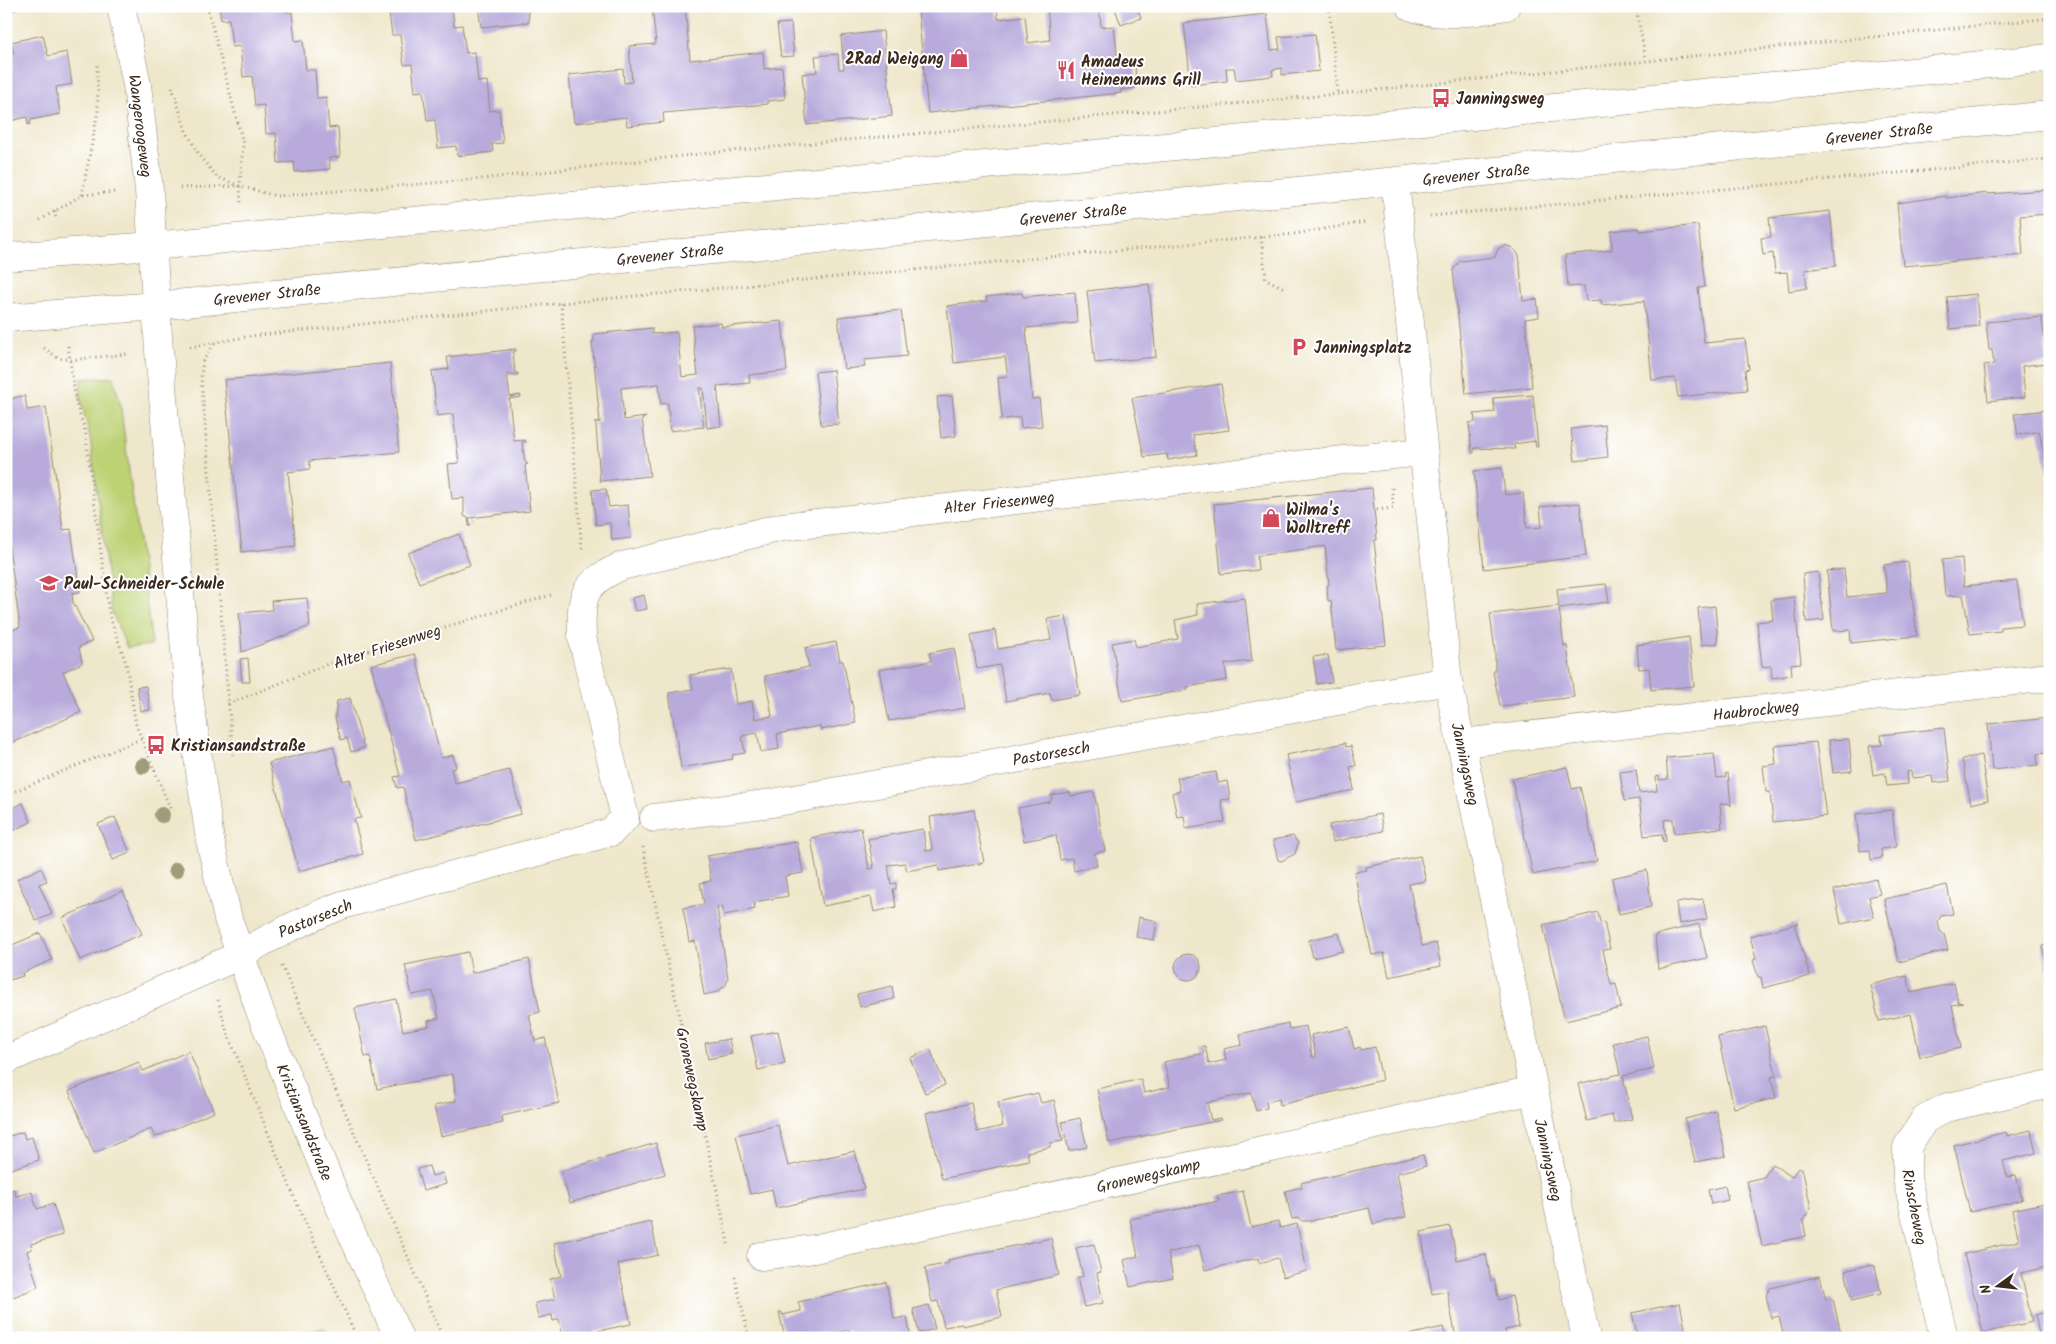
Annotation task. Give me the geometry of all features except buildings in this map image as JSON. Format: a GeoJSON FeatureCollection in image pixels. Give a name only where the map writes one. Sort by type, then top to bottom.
{"type":"FeatureCollection","features":[{"type":"Feature","properties":{"kind":"street","name":"Wangeroogeweg"},"geometry":{"type":"LineString","coordinates":[[121,6],[137,85],[149,190],[153,246]]}},
{"type":"Feature","properties":{"kind":"street"},"geometry":{"type":"LineString","coordinates":[[1410,6],[1446,12],[1481,11],[1506,6]]}},
{"type":"Feature","properties":{"kind":"street"},"geometry":{"type":"LineString","coordinates":[[6,257],[153,246],[1353,129],[2050,58]]}},
{"type":"Feature","properties":{"kind":"street","name":"Grevener Straße"},"geometry":{"type":"LineString","coordinates":[[6,318],[156,306],[2050,115]]}},
{"type":"Feature","properties":{"kind":"street","name":"Janningsweg"},"geometry":{"type":"LineString","coordinates":[[1395,182],[1422,452],[1448,681],[1586,1338]]}},
{"type":"Feature","properties":{"kind":"street"},"geometry":{"type":"LineString","coordinates":[[153,246],[156,306]]}},
{"type":"Feature","properties":{"kind":"street","name":"Kristiansandstraße"},"geometry":{"type":"LineString","coordinates":[[156,306],[191,716],[210,840],[228,919],[303,1119],[399,1338]]}},
{"type":"Feature","properties":{"kind":"street","name":"Alter Friesenweg"},"geometry":{"type":"LineString","coordinates":[[586,590],[600,575],[622,566],[782,526],[1422,452]]}},
{"type":"Feature","properties":{"kind":"street"},"geometry":{"type":"LineString","coordinates":[[586,590],[581,610],[582,636],[639,819]]}},
{"type":"Feature","properties":{"kind":"street","name":"Haubrockweg"},"geometry":{"type":"LineString","coordinates":[[1462,743],[2050,677]]}},
{"type":"Feature","properties":{"kind":"street","name":"Pastorsesch"},"geometry":{"type":"LineString","coordinates":[[6,1060],[240,955],[270,937],[342,905],[611,832],[639,819],[772,803],[1448,681]]}},
{"type":"Feature","properties":{"kind":"street","name":"Rinscheweg"},"geometry":{"type":"LineString","coordinates":[[1944,1338],[1907,1178],[1907,1147],[1924,1120],[1945,1108],[2050,1084]]}},
{"type":"Feature","properties":{"kind":"street","name":"Gronewegskamp"},"geometry":{"type":"LineString","coordinates":[[761,1256],[814,1249],[1534,1090]]}},
{"type":"Feature","properties":{"kind":"path"},"geometry":{"type":"LineString","coordinates":[[208,6],[243,143],[240,186]]}},
{"type":"Feature","properties":{"kind":"path"},"geometry":{"type":"LineString","coordinates":[[1329,6],[1338,94]]}},
{"type":"Feature","properties":{"kind":"path"},"geometry":{"type":"LineString","coordinates":[[1636,6],[1646,60]]}},
{"type":"Feature","properties":{"kind":"path"},"geometry":{"type":"LineString","coordinates":[[186,131],[201,158],[217,177],[240,186],[276,196],[373,188],[916,132],[1338,94],[2050,18]]}},
{"type":"Feature","properties":{"kind":"path"},"geometry":{"type":"LineString","coordinates":[[82,195],[98,111],[96,58]]}},
{"type":"Feature","properties":{"kind":"path"},"geometry":{"type":"LineString","coordinates":[[234,761],[201,377],[203,361],[214,344],[251,336],[561,303],[1294,234],[1340,225],[1398,219],[2050,158]]}},
{"type":"Feature","properties":{"kind":"path"},"geometry":{"type":"LineString","coordinates":[[1261,237],[1266,279],[1286,289]]}},
{"type":"Feature","properties":{"kind":"path"},"geometry":{"type":"LineString","coordinates":[[561,303],[586,590]]}},
{"type":"Feature","properties":{"kind":"path"},"geometry":{"type":"LineString","coordinates":[[6,795],[141,739],[136,725],[126,662],[108,614],[85,430],[76,404],[70,360]]}},
{"type":"Feature","properties":{"kind":"path","name":"Alter Friesenweg"},"geometry":{"type":"LineString","coordinates":[[191,716],[229,704],[347,658],[547,596],[586,590]]}},
{"type":"Feature","properties":{"kind":"path","name":"Gronewegskamp"},"geometry":{"type":"LineString","coordinates":[[639,819],[730,1253]]}},
{"type":"Feature","properties":{"kind":"path"},"geometry":{"type":"LineString","coordinates":[[270,937],[443,1338]]}},
{"type":"Feature","properties":{"kind":"path"},"geometry":{"type":"LineString","coordinates":[[734,1272],[748,1338]]}},
{"type":"Feature","properties":{"kind":"green space"},"geometry":{"type":"Polygon","coordinates":[[[113,377],[120,402],[152,645],[127,648],[112,612],[90,437],[80,396],[81,379],[113,377]]]}},
{"type":"Feature","properties":{"kind":"green space"},"geometry":{"type":"Polygon","coordinates":[[[324,1328],[329,1338],[277,1338],[324,1328]]]}},
{"type":"Feature","properties":{"kind":"place","name":"2Rad Weigang"},"geometry":{"type":"Point","coordinates":[959,58]}},
{"type":"Feature","properties":{"kind":"place","name":"Amadeus Heinemanns Grill"},"geometry":{"type":"Point","coordinates":[1066,70]}},
{"type":"Feature","properties":{"kind":"place","name":"Janningsweg"},"geometry":{"type":"Point","coordinates":[1441,98]}},
{"type":"Feature","properties":{"kind":"place","name":"Janningsplatz"},"geometry":{"type":"Point","coordinates":[1299,347]}},
{"type":"Feature","properties":{"kind":"place","name":"Wilma's Wolltreff"},"geometry":{"type":"Point","coordinates":[1271,518]}},
{"type":"Feature","properties":{"kind":"place","name":"Paul-Schneider-Schule"},"geometry":{"type":"Point","coordinates":[49,583]}},
{"type":"Feature","properties":{"kind":"place","name":"Kristiansandstraße"},"geometry":{"type":"Point","coordinates":[156,745]}}]}
